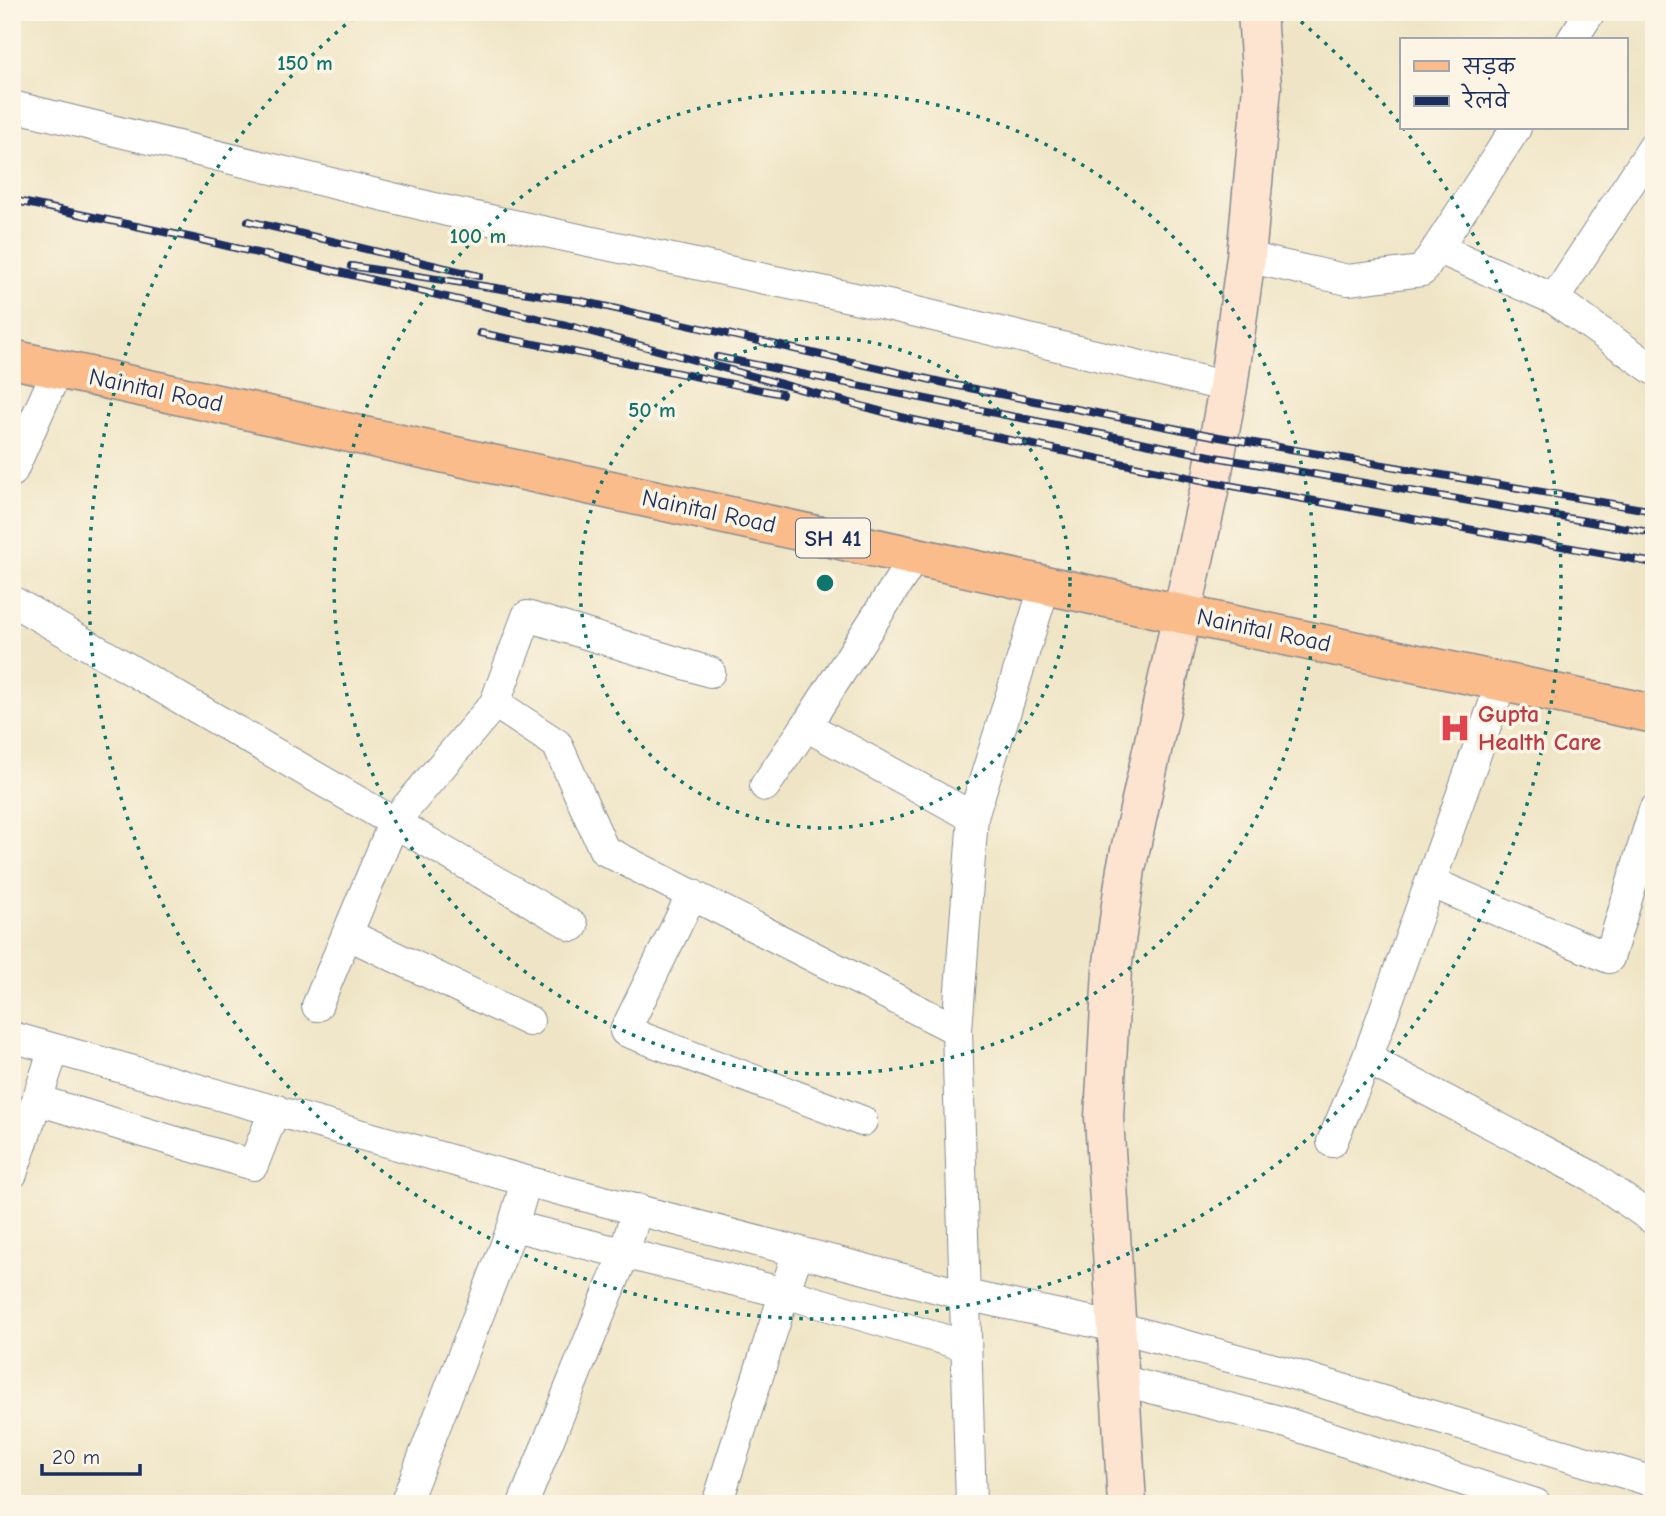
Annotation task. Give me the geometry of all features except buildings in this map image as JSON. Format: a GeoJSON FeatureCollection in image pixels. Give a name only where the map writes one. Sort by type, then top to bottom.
{"type":"FeatureCollection","features":[{"type":"Feature","properties":{"kind":"main road","name":"Nainital Road"},"geometry":{"type":"LineString","coordinates":[[12,359],[1045,585],[1654,714]]}},
{"type":"Feature","properties":{"kind":"street"},"geometry":{"type":"LineString","coordinates":[[1126,1504],[1104,1117],[1112,970],[1126,869],[1211,482],[1228,387],[1246,257],[1262,87],[1257,12]]}},
{"type":"Feature","properties":{"kind":"street"},"geometry":{"type":"LineString","coordinates":[[1573,38],[1590,12]]}},
{"type":"Feature","properties":{"kind":"street"},"geometry":{"type":"LineString","coordinates":[[12,106],[443,210],[892,306],[1228,387]]}},
{"type":"Feature","properties":{"kind":"street"},"geometry":{"type":"LineString","coordinates":[[1246,257],[1348,281],[1422,271],[1515,130]]}},
{"type":"Feature","properties":{"kind":"street"},"geometry":{"type":"LineString","coordinates":[[1554,299],[1654,146]]}},
{"type":"Feature","properties":{"kind":"street"},"geometry":{"type":"LineString","coordinates":[[1437,248],[1554,299],[1654,370]]}},
{"type":"Feature","properties":{"kind":"street"},"geometry":{"type":"LineString","coordinates":[[12,472],[58,368]]}},
{"type":"Feature","properties":{"kind":"street"},"geometry":{"type":"LineString","coordinates":[[765,786],[915,556]]}},
{"type":"Feature","properties":{"kind":"street"},"geometry":{"type":"LineString","coordinates":[[971,1504],[957,1030],[972,817],[1045,585]]}},
{"type":"Feature","properties":{"kind":"street"},"geometry":{"type":"LineString","coordinates":[[12,601],[573,926]]}},
{"type":"Feature","properties":{"kind":"street"},"geometry":{"type":"LineString","coordinates":[[317,1006],[394,822],[495,704],[527,616],[710,672]]}},
{"type":"Feature","properties":{"kind":"street"},"geometry":{"type":"LineString","coordinates":[[1332,1142],[1367,1059],[1502,681]]}},
{"type":"Feature","properties":{"kind":"street"},"geometry":{"type":"LineString","coordinates":[[495,704],[557,744],[604,849],[957,1030]]}},
{"type":"Feature","properties":{"kind":"street"},"geometry":{"type":"LineString","coordinates":[[806,726],[972,817]]}},
{"type":"Feature","properties":{"kind":"street"},"geometry":{"type":"LineString","coordinates":[[1430,882],[1609,958],[1654,810]]}},
{"type":"Feature","properties":{"kind":"street"},"geometry":{"type":"LineString","coordinates":[[692,894],[625,1031],[862,1121]]}},
{"type":"Feature","properties":{"kind":"street"},"geometry":{"type":"LineString","coordinates":[[347,934],[529,1021]]}},
{"type":"Feature","properties":{"kind":"street"},"geometry":{"type":"LineString","coordinates":[[12,1037],[526,1181],[965,1294],[1117,1327],[1296,1375],[1654,1482]]}},
{"type":"Feature","properties":{"kind":"street"},"geometry":{"type":"LineString","coordinates":[[12,1174],[19,1131],[37,1100],[54,1049]]}},
{"type":"Feature","properties":{"kind":"street"},"geometry":{"type":"LineString","coordinates":[[1367,1059],[1591,1176],[1654,1220]]}},
{"type":"Feature","properties":{"kind":"street"},"geometry":{"type":"LineString","coordinates":[[37,1100],[253,1165],[275,1109]]}},
{"type":"Feature","properties":{"kind":"street"},"geometry":{"type":"LineString","coordinates":[[405,1504],[513,1226],[526,1181]]}},
{"type":"Feature","properties":{"kind":"street"},"geometry":{"type":"LineString","coordinates":[[523,1504],[624,1254],[637,1209]]}},
{"type":"Feature","properties":{"kind":"street"},"geometry":{"type":"LineString","coordinates":[[513,1226],[785,1293],[966,1346]]}},
{"type":"Feature","properties":{"kind":"street"},"geometry":{"type":"LineString","coordinates":[[717,1504],[798,1251]]}},
{"type":"Feature","properties":{"kind":"street"},"geometry":{"type":"LineString","coordinates":[[1120,1380],[1287,1423],[1536,1504]]}},
{"type":"Feature","properties":{"kind":"railway"},"geometry":{"type":"LineString","coordinates":[[12,200],[193,238],[566,325],[909,419],[1211,482],[1654,563]]}},
{"type":"Feature","properties":{"kind":"railway"},"geometry":{"type":"LineString","coordinates":[[248,221],[479,276]]}},
{"type":"Feature","properties":{"kind":"railway"},"geometry":{"type":"LineString","coordinates":[[351,266],[581,301],[954,385],[1219,437],[1654,511]]}},
{"type":"Feature","properties":{"kind":"railway"},"geometry":{"type":"LineString","coordinates":[[480,333],[782,394]]}},
{"type":"Feature","properties":{"kind":"railway"},"geometry":{"type":"LineString","coordinates":[[717,357],[1215,457],[1654,533]]}},
{"type":"Feature","properties":{"kind":"place","name":"Gupta Health Care"},"geometry":{"type":"Point","coordinates":[1455,728]}}]}
